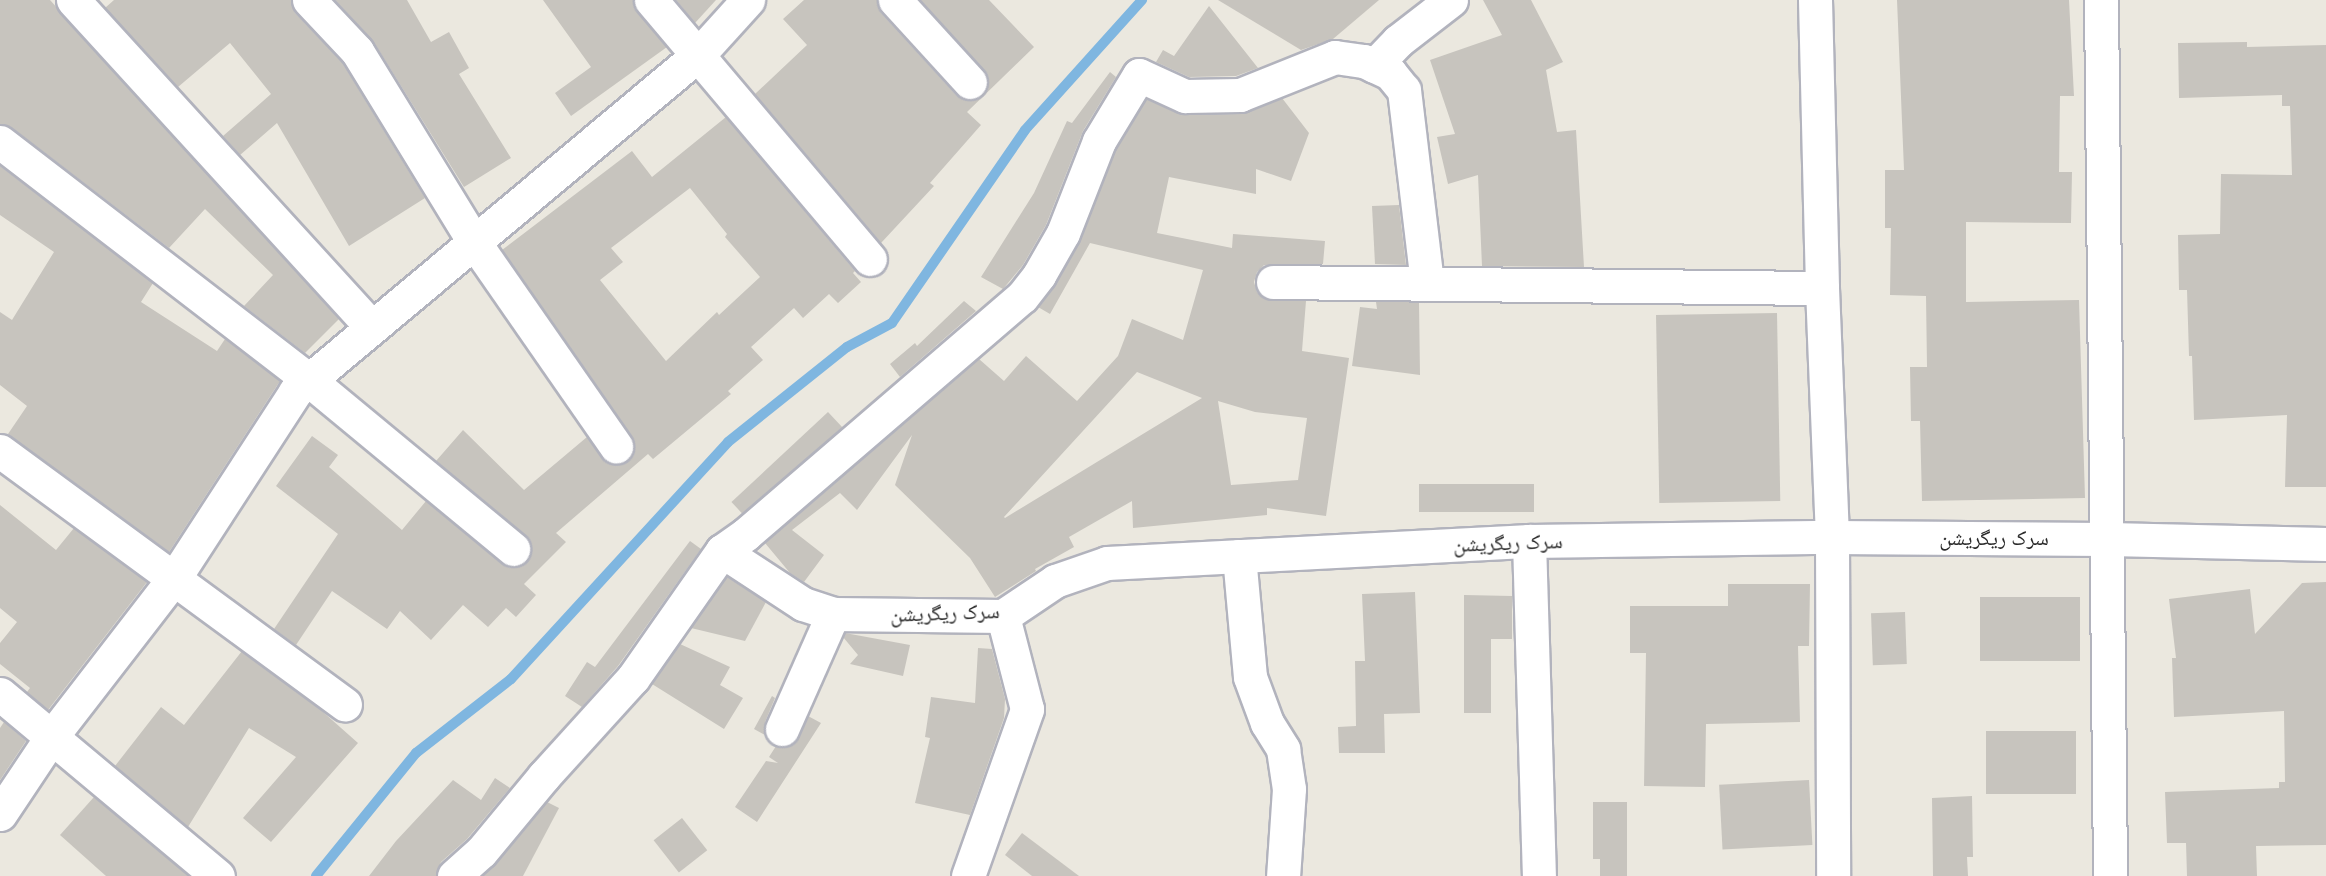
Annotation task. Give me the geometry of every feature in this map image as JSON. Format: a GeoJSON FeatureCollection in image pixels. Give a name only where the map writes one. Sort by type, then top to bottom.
{"type":"FeatureCollection","features":[{"type":"Feature","properties":{"kind":"street"},"geometry":{"type":"LineString","coordinates":[[73,0],[372,327]]}},
{"type":"Feature","properties":{"kind":"street"},"geometry":{"type":"LineString","coordinates":[[309,0],[357,51],[474,242],[616,446]]}},
{"type":"Feature","properties":{"kind":"street"},"geometry":{"type":"LineString","coordinates":[[651,0],[870,259]]}},
{"type":"Feature","properties":{"kind":"street"},"geometry":{"type":"LineString","coordinates":[[0,814],[52,736],[174,577],[295,392],[699,54],[748,0]]}},
{"type":"Feature","properties":{"kind":"street"},"geometry":{"type":"LineString","coordinates":[[895,0],[970,82]]}},
{"type":"Feature","properties":{"kind":"street"},"geometry":{"type":"LineString","coordinates":[[1374,66],[1398,41],[1451,0]]}},
{"type":"Feature","properties":{"kind":"street"},"geometry":{"type":"LineString","coordinates":[[1815,0],[1822,288],[1832,537],[1833,876]]}},
{"type":"Feature","properties":{"kind":"street"},"geometry":{"type":"LineString","coordinates":[[2101,0],[2110,876]]}},
{"type":"Feature","properties":{"kind":"street"},"geometry":{"type":"LineString","coordinates":[[454,876],[481,852],[544,776],[633,678],[722,551],[746,534],[1022,297],[1039,275],[1063,233],[1099,141],[1139,75],[1185,96],[1240,95],[1335,57],[1374,66],[1390,73],[1404,90],[1427,284]]}},
{"type":"Feature","properties":{"kind":"street"},"geometry":{"type":"LineString","coordinates":[[0,142],[309,380],[513,549]]}},
{"type":"Feature","properties":{"kind":"street"},"geometry":{"type":"LineString","coordinates":[[1273,282],[1822,288]]}},
{"type":"Feature","properties":{"kind":"street"},"geometry":{"type":"LineString","coordinates":[[0,452],[345,704]]}},
{"type":"Feature","properties":{"kind":"street","name":"سرک ریگریشن"},"geometry":{"type":"LineString","coordinates":[[722,551],[803,604],[833,614],[1003,616],[1055,581],[1107,563],[1529,541],[1832,537],[2105,539],[2326,544]]}},
{"type":"Feature","properties":{"kind":"street"},"geometry":{"type":"LineString","coordinates":[[1529,541],[1539,876]]}},
{"type":"Feature","properties":{"kind":"street"},"geometry":{"type":"LineString","coordinates":[[1239,556],[1250,677],[1267,723],[1283,749],[1289,789],[1283,876]]}},
{"type":"Feature","properties":{"kind":"street"},"geometry":{"type":"LineString","coordinates":[[782,729],[833,614]]}},
{"type":"Feature","properties":{"kind":"street"},"geometry":{"type":"LineString","coordinates":[[968,876],[1027,710],[1003,616]]}},
{"type":"Feature","properties":{"kind":"street"},"geometry":{"type":"LineString","coordinates":[[0,694],[218,876]]}},
{"type":"Feature","properties":{"kind":"building"},"geometry":{"type":"Polygon","coordinates":[[[0,0],[50,0],[339,319],[305,353],[244,306],[273,275],[205,209],[169,248],[11,127],[0,124],[0,0]]]}},
{"type":"Feature","properties":{"kind":"building"},"geometry":{"type":"Polygon","coordinates":[[[114,0],[291,0],[295,13],[342,62],[425,198],[349,246],[277,123],[240,155],[223,136],[271,94],[230,43],[178,87],[105,8],[114,0]]]}},
{"type":"Feature","properties":{"kind":"building"},"geometry":{"type":"Polygon","coordinates":[[[335,0],[407,0],[431,42],[449,32],[469,68],[459,74],[511,158],[464,187],[373,41],[335,0]]]}},
{"type":"Feature","properties":{"kind":"building"},"geometry":{"type":"Polygon","coordinates":[[[543,0],[633,0],[637,12],[667,47],[571,116],[555,93],[591,67],[543,0]]]}},
{"type":"Feature","properties":{"kind":"building"},"geometry":{"type":"Polygon","coordinates":[[[676,0],[716,0],[695,23],[676,0]]]}},
{"type":"Feature","properties":{"kind":"building"},"geometry":{"type":"Polygon","coordinates":[[[804,0],[877,0],[881,13],[956,95],[965,100],[975,100],[983,95],[988,87],[988,77],[920,0],[989,0],[1034,47],[967,112],[981,125],[930,183],[934,186],[881,243],[755,94],[807,45],[783,19],[804,0]]]}},
{"type":"Feature","properties":{"kind":"building"},"geometry":{"type":"Polygon","coordinates":[[[1218,0],[1379,0],[1333,39],[1301,50],[1218,0]]]}},
{"type":"Feature","properties":{"kind":"building"},"geometry":{"type":"Polygon","coordinates":[[[1483,0],[1531,0],[1563,62],[1546,70],[1557,132],[1576,130],[1584,267],[1482,266],[1478,175],[1448,184],[1437,137],[1455,134],[1430,60],[1502,35],[1483,0]]]}},
{"type":"Feature","properties":{"kind":"building"},"geometry":{"type":"Polygon","coordinates":[[[1897,0],[2069,0],[2074,96],[2060,96],[2059,172],[2072,172],[2071,223],[1966,222],[1966,302],[2079,300],[2085,498],[1922,501],[1920,421],[1911,421],[1910,367],[1927,367],[1926,296],[1890,295],[1891,228],[1885,228],[1885,170],[1904,170],[1897,0]]]}},
{"type":"Feature","properties":{"kind":"building"},"geometry":{"type":"Polygon","coordinates":[[[1209,6],[1258,68],[1236,76],[1189,77],[1156,62],[1163,50],[1174,56],[1209,6]]]}},
{"type":"Feature","properties":{"kind":"building"},"geometry":{"type":"Polygon","coordinates":[[[2247,42],[2247,47],[2326,45],[2326,487],[2285,487],[2287,415],[2194,420],[2187,290],[2179,290],[2178,235],[2220,234],[2221,174],[2292,175],[2290,106],[2282,106],[2282,95],[2179,98],[2178,43],[2247,42]]]}},
{"type":"Feature","properties":{"kind":"building"},"geometry":{"type":"Polygon","coordinates":[[[1110,72],[1116,77],[1083,131],[1046,225],[1023,265],[1003,289],[981,277],[1034,193],[1067,121],[1072,123],[1110,72]]]}},
{"type":"Feature","properties":{"kind":"building"},"geometry":{"type":"Polygon","coordinates":[[[1282,98],[1309,133],[1291,181],[1256,169],[1256,194],[1169,177],[1157,233],[1232,248],[1233,234],[1325,241],[1323,264],[1264,265],[1257,272],[1254,282],[1257,292],[1264,298],[1306,301],[1302,351],[1349,358],[1326,516],[1267,508],[1267,515],[1133,528],[1132,501],[1069,537],[1074,547],[1035,569],[1036,571],[995,597],[970,558],[895,485],[912,435],[857,510],[840,493],[792,530],[824,555],[804,582],[790,573],[765,543],[979,359],[1004,381],[1026,356],[1077,401],[1118,356],[1132,319],[1183,340],[1203,270],[1090,243],[1050,314],[1038,307],[1055,284],[1079,242],[1116,149],[1146,99],[1185,115],[1241,114],[1282,98]],[[1137,372],[1004,517],[1005,518],[1202,398],[1137,372]],[[1218,401],[1231,485],[1298,480],[1307,418],[1255,412],[1218,401]]]}},
{"type":"Feature","properties":{"kind":"building"},"geometry":{"type":"Polygon","coordinates":[[[726,117],[855,271],[853,273],[861,282],[838,303],[829,294],[803,318],[794,308],[751,347],[763,360],[728,391],[731,394],[653,459],[648,454],[556,533],[566,542],[524,584],[536,595],[516,617],[506,608],[488,627],[463,605],[431,640],[400,611],[387,629],[332,591],[296,645],[274,629],[338,534],[276,486],[312,436],[338,455],[329,467],[402,530],[426,501],[510,568],[520,566],[528,560],[532,552],[530,542],[525,535],[436,461],[463,430],[524,490],[587,437],[608,463],[618,465],[627,461],[633,454],[635,445],[631,435],[502,250],[632,151],[652,177],[726,117]],[[690,188],[611,248],[623,262],[600,280],[666,361],[717,312],[719,315],[760,277],[725,237],[727,234],[690,188]]]}},
{"type":"Feature","properties":{"kind":"building"},"geometry":{"type":"Polygon","coordinates":[[[0,166],[153,283],[141,302],[217,351],[225,339],[280,381],[169,552],[8,434],[27,406],[0,385],[0,312],[12,320],[54,252],[0,215],[0,166]]]}},
{"type":"Feature","properties":{"kind":"building"},"geometry":{"type":"Polygon","coordinates":[[[1399,205],[1406,265],[1375,264],[1372,206],[1399,205]]]}},
{"type":"Feature","properties":{"kind":"building"},"geometry":{"type":"Polygon","coordinates":[[[964,301],[976,311],[900,377],[890,364],[915,343],[917,346],[964,301]]]}},
{"type":"Feature","properties":{"kind":"building"},"geometry":{"type":"Polygon","coordinates":[[[1376,302],[1419,302],[1420,375],[1352,366],[1360,307],[1377,309],[1376,302]]]}},
{"type":"Feature","properties":{"kind":"building"},"geometry":{"type":"Polygon","coordinates":[[[1777,313],[1780,501],[1659,503],[1656,315],[1777,313]]]}},
{"type":"Feature","properties":{"kind":"building"},"geometry":{"type":"Polygon","coordinates":[[[828,412],[842,427],[746,517],[731,502],[828,412]]]}},
{"type":"Feature","properties":{"kind":"building"},"geometry":{"type":"Polygon","coordinates":[[[1419,484],[1534,484],[1534,512],[1419,512],[1419,484]]]}},
{"type":"Feature","properties":{"kind":"building"},"geometry":{"type":"Polygon","coordinates":[[[0,505],[56,550],[74,528],[147,582],[48,710],[27,692],[30,688],[0,664],[0,643],[17,622],[0,608],[0,505]]]}},
{"type":"Feature","properties":{"kind":"building"},"geometry":{"type":"Polygon","coordinates":[[[690,541],[701,549],[618,666],[582,707],[565,696],[587,662],[595,667],[690,541]]]}},
{"type":"Feature","properties":{"kind":"building"},"geometry":{"type":"Polygon","coordinates":[[[727,577],[766,602],[745,641],[691,628],[727,577]]]}},
{"type":"Feature","properties":{"kind":"building"},"geometry":{"type":"Polygon","coordinates":[[[2326,582],[2326,845],[2256,846],[2257,876],[2187,876],[2186,843],[2167,843],[2165,792],[2279,788],[2279,782],[2285,782],[2284,711],[2174,717],[2172,658],[2176,658],[2169,599],[2250,589],[2255,634],[2302,583],[2326,582]]]}},
{"type":"Feature","properties":{"kind":"building"},"geometry":{"type":"Polygon","coordinates":[[[1728,584],[1810,584],[1809,646],[1798,646],[1800,722],[1706,724],[1705,787],[1644,786],[1646,653],[1630,653],[1630,606],[1728,606],[1728,584]]]}},
{"type":"Feature","properties":{"kind":"building"},"geometry":{"type":"Polygon","coordinates":[[[1415,592],[1420,713],[1384,714],[1385,753],[1339,753],[1338,727],[1356,726],[1355,661],[1365,661],[1362,594],[1415,592]]]}},
{"type":"Feature","properties":{"kind":"building"},"geometry":{"type":"Polygon","coordinates":[[[1464,595],[1512,596],[1512,639],[1491,639],[1491,713],[1464,713],[1464,595]]]}},
{"type":"Feature","properties":{"kind":"building"},"geometry":{"type":"Polygon","coordinates":[[[1980,597],[2080,597],[2080,661],[1980,661],[1980,597]]]}},
{"type":"Feature","properties":{"kind":"building"},"geometry":{"type":"Polygon","coordinates":[[[1905,612],[1907,664],[1873,665],[1871,613],[1905,612]]]}},
{"type":"Feature","properties":{"kind":"building"},"geometry":{"type":"Polygon","coordinates":[[[845,633],[910,645],[903,676],[850,664],[858,655],[843,637],[845,633]]]}},
{"type":"Feature","properties":{"kind":"building"},"geometry":{"type":"Polygon","coordinates":[[[680,644],[730,667],[720,685],[743,698],[724,729],[652,684],[680,644]]]}},
{"type":"Feature","properties":{"kind":"building"},"geometry":{"type":"Polygon","coordinates":[[[978,648],[992,649],[1005,699],[1004,718],[970,815],[915,803],[930,738],[925,737],[931,697],[975,703],[978,648]]]}},
{"type":"Feature","properties":{"kind":"building"},"geometry":{"type":"Polygon","coordinates":[[[242,651],[314,704],[358,743],[271,842],[243,818],[296,757],[249,728],[188,827],[115,766],[161,707],[184,725],[242,651]]]}},
{"type":"Feature","properties":{"kind":"building"},"geometry":{"type":"Polygon","coordinates":[[[772,696],[775,698],[765,722],[765,735],[754,729],[772,696]]]}},
{"type":"Feature","properties":{"kind":"building"},"geometry":{"type":"Polygon","coordinates":[[[808,716],[821,723],[757,822],[735,807],[766,761],[778,763],[769,757],[776,746],[785,748],[793,744],[808,716]]]}},
{"type":"Feature","properties":{"kind":"building"},"geometry":{"type":"Polygon","coordinates":[[[4,722],[26,741],[0,780],[0,728],[4,722]]]}},
{"type":"Feature","properties":{"kind":"building"},"geometry":{"type":"Polygon","coordinates":[[[1986,731],[2076,731],[2076,794],[1986,794],[1986,731]]]}},
{"type":"Feature","properties":{"kind":"building"},"geometry":{"type":"Polygon","coordinates":[[[495,778],[510,788],[467,839],[441,862],[436,876],[369,876],[396,841],[453,780],[481,800],[495,778]]]}},
{"type":"Feature","properties":{"kind":"building"},"geometry":{"type":"Polygon","coordinates":[[[1809,780],[1812,845],[1723,850],[1719,785],[1809,780]]]}},
{"type":"Feature","properties":{"kind":"building"},"geometry":{"type":"Polygon","coordinates":[[[1972,796],[1973,857],[1967,857],[1968,876],[1933,876],[1932,798],[1972,796]]]}},
{"type":"Feature","properties":{"kind":"building"},"geometry":{"type":"Polygon","coordinates":[[[94,797],[189,876],[106,876],[60,835],[94,797]]]}},
{"type":"Feature","properties":{"kind":"building"},"geometry":{"type":"Polygon","coordinates":[[[547,802],[559,808],[523,876],[482,876],[547,802]]]}},
{"type":"Feature","properties":{"kind":"building"},"geometry":{"type":"Polygon","coordinates":[[[1593,802],[1627,802],[1627,876],[1600,876],[1600,859],[1593,859],[1593,802]]]}},
{"type":"Feature","properties":{"kind":"building"},"geometry":{"type":"Polygon","coordinates":[[[682,818],[707,850],[679,872],[654,840],[682,818]]]}},
{"type":"Feature","properties":{"kind":"building"},"geometry":{"type":"Polygon","coordinates":[[[1022,833],[1079,876],[1032,876],[1005,855],[1022,833]]]}},
{"type":"Feature","properties":{"kind":"waterway"},"geometry":{"type":"LineString","coordinates":[[316,876],[416,753],[511,679],[728,442],[847,347],[892,323],[1025,130],[1142,0]]}}]}
